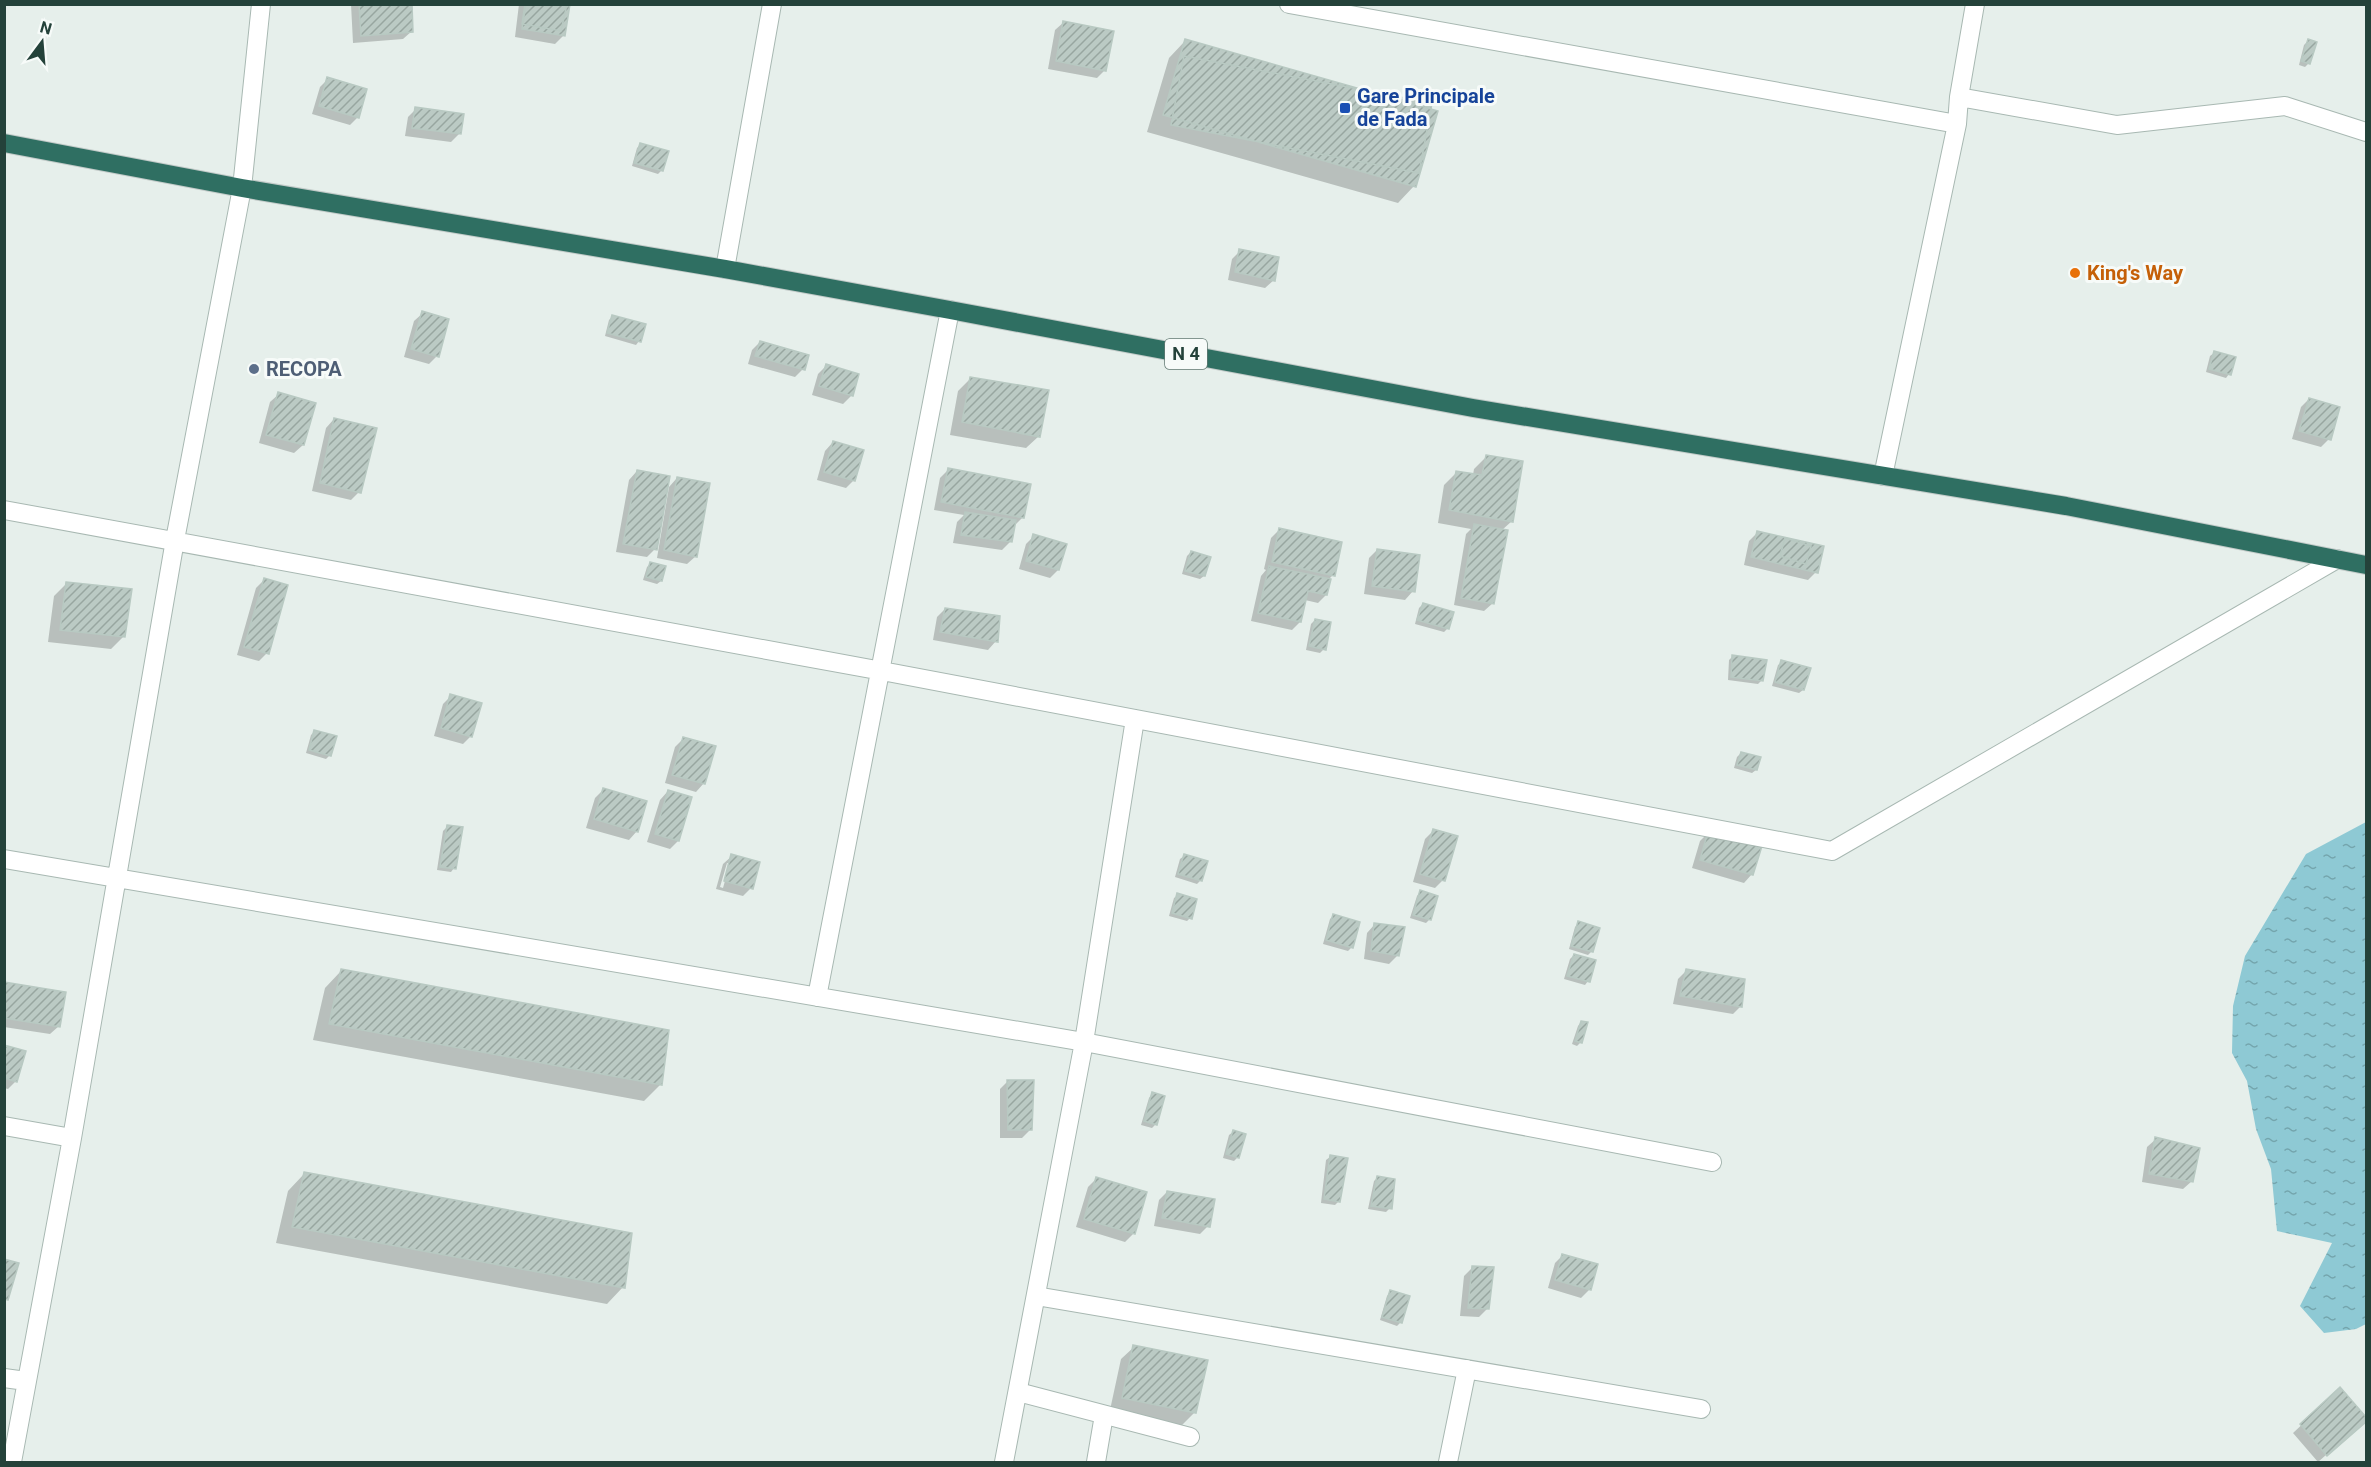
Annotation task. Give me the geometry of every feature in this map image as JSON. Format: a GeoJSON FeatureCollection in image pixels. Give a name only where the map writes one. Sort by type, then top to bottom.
{"type":"FeatureCollection","features":[{"type":"Feature","properties":{"kind":"highway","name":"N 4"},"geometry":{"type":"LineString","coordinates":[[4,143],[242,188],[950,309],[1473,408],[2066,506],[2367,565]]}},
{"type":"Feature","properties":{"kind":"street"},"geometry":{"type":"LineString","coordinates":[[12,1462],[72,1138],[175,540],[242,188],[261,4]]}},
{"type":"Feature","properties":{"kind":"street"},"geometry":{"type":"LineString","coordinates":[[725,269],[772,4]]}},
{"type":"Feature","properties":{"kind":"street"},"geometry":{"type":"LineString","coordinates":[[1289,4],[1957,124]]}},
{"type":"Feature","properties":{"kind":"street"},"geometry":{"type":"LineString","coordinates":[[1883,476],[1957,124],[1959,97],[1975,4]]}},
{"type":"Feature","properties":{"kind":"street"},"geometry":{"type":"LineString","coordinates":[[1959,97],[2117,125],[2285,106],[2367,132]]}},
{"type":"Feature","properties":{"kind":"street"},"geometry":{"type":"LineString","coordinates":[[817,997],[882,671],[950,309]]}},
{"type":"Feature","properties":{"kind":"street"},"geometry":{"type":"LineString","coordinates":[[4,510],[882,671],[1832,851],[2337,559]]}},
{"type":"Feature","properties":{"kind":"street"},"geometry":{"type":"LineString","coordinates":[[1004,1462],[1084,1042],[1135,719]]}},
{"type":"Feature","properties":{"kind":"street"},"geometry":{"type":"LineString","coordinates":[[4,859],[1084,1042],[1712,1162]]}},
{"type":"Feature","properties":{"kind":"street"},"geometry":{"type":"LineString","coordinates":[[4,1126],[72,1138]]}},
{"type":"Feature","properties":{"kind":"street"},"geometry":{"type":"LineString","coordinates":[[1036,1296],[1701,1409]]}},
{"type":"Feature","properties":{"kind":"street"},"geometry":{"type":"LineString","coordinates":[[1448,1462],[1467,1369]]}},
{"type":"Feature","properties":{"kind":"street"},"geometry":{"type":"LineString","coordinates":[[4,1378],[26,1381]]}},
{"type":"Feature","properties":{"kind":"street"},"geometry":{"type":"LineString","coordinates":[[1018,1392],[1190,1437]]}},
{"type":"Feature","properties":{"kind":"street"},"geometry":{"type":"LineString","coordinates":[[1096,1462],[1104,1415]]}},
{"type":"Feature","properties":{"kind":"water"},"geometry":{"type":"Polygon","coordinates":[[[2366,822],[2366,1324],[2356,1329],[2324,1333],[2300,1306],[2332,1243],[2277,1231],[2271,1169],[2256,1129],[2247,1081],[2232,1053],[2233,1006],[2245,956],[2306,854],[2366,822]]]}},
{"type":"Feature","properties":{"kind":"building"},"geometry":{"type":"Polygon","coordinates":[[[359,4],[412,4],[413,32],[361,36],[359,4]]]}},
{"type":"Feature","properties":{"kind":"building"},"geometry":{"type":"Polygon","coordinates":[[[525,4],[567,4],[561,31],[522,24],[525,4]]]}},
{"type":"Feature","properties":{"kind":"building"},"geometry":{"type":"Polygon","coordinates":[[[526,4],[570,4],[565,36],[522,29],[526,4]]]}},
{"type":"Feature","properties":{"kind":"building"},"geometry":{"type":"Polygon","coordinates":[[[1063,21],[1114,31],[1106,71],[1056,61],[1063,21]]]}},
{"type":"Feature","properties":{"kind":"building"},"geometry":{"type":"Polygon","coordinates":[[[1185,39],[1438,111],[1416,187],[1163,115],[1185,39]]]}},
{"type":"Feature","properties":{"kind":"building"},"geometry":{"type":"Polygon","coordinates":[[[2308,39],[2317,42],[2310,64],[2301,61],[2308,39]]]}},
{"type":"Feature","properties":{"kind":"building"},"geometry":{"type":"Polygon","coordinates":[[[1184,56],[1432,103],[1419,173],[1171,125],[1184,56]]]}},
{"type":"Feature","properties":{"kind":"building"},"geometry":{"type":"Polygon","coordinates":[[[327,77],[367,89],[359,118],[319,106],[327,77]]]}},
{"type":"Feature","properties":{"kind":"building"},"geometry":{"type":"Polygon","coordinates":[[[415,107],[464,114],[461,134],[412,128],[415,107]]]}},
{"type":"Feature","properties":{"kind":"building"},"geometry":{"type":"Polygon","coordinates":[[[640,143],[669,151],[663,171],[634,163],[640,143]]]}},
{"type":"Feature","properties":{"kind":"building"},"geometry":{"type":"Polygon","coordinates":[[[1239,249],[1279,257],[1275,281],[1235,272],[1239,249]]]}},
{"type":"Feature","properties":{"kind":"building"},"geometry":{"type":"Polygon","coordinates":[[[422,311],[449,319],[439,357],[411,349],[422,311]]]}},
{"type":"Feature","properties":{"kind":"building"},"geometry":{"type":"Polygon","coordinates":[[[612,315],[646,324],[641,342],[607,333],[612,315]]]}},
{"type":"Feature","properties":{"kind":"building"},"geometry":{"type":"Polygon","coordinates":[[[760,341],[809,355],[805,370],[755,356],[760,341]]]}},
{"type":"Feature","properties":{"kind":"building"},"geometry":{"type":"Polygon","coordinates":[[[2214,351],[2236,357],[2231,375],[2209,369],[2214,351]]]}},
{"type":"Feature","properties":{"kind":"building"},"geometry":{"type":"Polygon","coordinates":[[[826,364],[859,374],[853,396],[819,386],[826,364]]]}},
{"type":"Feature","properties":{"kind":"building"},"geometry":{"type":"Polygon","coordinates":[[[970,377],[1049,390],[1040,437],[962,422],[970,377]]]}},
{"type":"Feature","properties":{"kind":"building"},"geometry":{"type":"Polygon","coordinates":[[[278,392],[316,403],[304,445],[266,435],[278,392]]]}},
{"type":"Feature","properties":{"kind":"building"},"geometry":{"type":"Polygon","coordinates":[[[2309,398],[2340,407],[2331,440],[2299,431],[2309,398]]]}},
{"type":"Feature","properties":{"kind":"building"},"geometry":{"type":"Polygon","coordinates":[[[334,418],[377,428],[361,493],[320,483],[334,418]]]}},
{"type":"Feature","properties":{"kind":"building"},"geometry":{"type":"Polygon","coordinates":[[[833,441],[864,450],[855,481],[824,472],[833,441]]]}},
{"type":"Feature","properties":{"kind":"building"},"geometry":{"type":"Polygon","coordinates":[[[1486,455],[1523,461],[1513,522],[1449,510],[1456,471],[1482,475],[1486,455]]]}},
{"type":"Feature","properties":{"kind":"building"},"geometry":{"type":"Polygon","coordinates":[[[948,468],[1031,484],[1024,518],[941,502],[948,468]]]}},
{"type":"Feature","properties":{"kind":"building"},"geometry":{"type":"Polygon","coordinates":[[[637,470],[670,476],[657,550],[623,544],[637,470]]]}},
{"type":"Feature","properties":{"kind":"building"},"geometry":{"type":"Polygon","coordinates":[[[677,477],[710,483],[697,557],[664,550],[677,477]]]}},
{"type":"Feature","properties":{"kind":"building"},"geometry":{"type":"Polygon","coordinates":[[[965,512],[1016,520],[1012,542],[961,535],[965,512]]]}},
{"type":"Feature","properties":{"kind":"building"},"geometry":{"type":"Polygon","coordinates":[[[1474,524],[1508,530],[1494,604],[1461,598],[1474,524]]]}},
{"type":"Feature","properties":{"kind":"building"},"geometry":{"type":"Polygon","coordinates":[[[1279,528],[1342,542],[1335,576],[1272,562],[1279,528]]]}},
{"type":"Feature","properties":{"kind":"building"},"geometry":{"type":"Polygon","coordinates":[[[1757,531],[1824,546],[1818,573],[1751,557],[1757,531]]]}},
{"type":"Feature","properties":{"kind":"building"},"geometry":{"type":"Polygon","coordinates":[[[1033,534],[1067,544],[1059,570],[1026,561],[1033,534]]]}},
{"type":"Feature","properties":{"kind":"building"},"geometry":{"type":"Polygon","coordinates":[[[1785,538],[1811,546],[1806,564],[1780,556],[1785,538]]]}},
{"type":"Feature","properties":{"kind":"building"},"geometry":{"type":"Polygon","coordinates":[[[1377,549],[1420,555],[1415,592],[1372,586],[1377,549]]]}},
{"type":"Feature","properties":{"kind":"building"},"geometry":{"type":"Polygon","coordinates":[[[1191,551],[1211,557],[1205,576],[1185,571],[1191,551]]]}},
{"type":"Feature","properties":{"kind":"building"},"geometry":{"type":"Polygon","coordinates":[[[650,562],[666,566],[662,581],[646,577],[650,562]]]}},
{"type":"Feature","properties":{"kind":"building"},"geometry":{"type":"Polygon","coordinates":[[[1269,566],[1331,579],[1327,595],[1308,591],[1301,622],[1258,613],[1269,566]]]}},
{"type":"Feature","properties":{"kind":"building"},"geometry":{"type":"Polygon","coordinates":[[[264,578],[288,585],[269,654],[244,647],[264,578]]]}},
{"type":"Feature","properties":{"kind":"building"},"geometry":{"type":"Polygon","coordinates":[[[66,582],[132,589],[125,637],[60,630],[66,582]]]}},
{"type":"Feature","properties":{"kind":"building"},"geometry":{"type":"Polygon","coordinates":[[[1423,603],[1454,612],[1449,629],[1417,620],[1423,603]]]}},
{"type":"Feature","properties":{"kind":"building"},"geometry":{"type":"Polygon","coordinates":[[[945,608],[1000,616],[998,642],[940,632],[945,608]]]}},
{"type":"Feature","properties":{"kind":"building"},"geometry":{"type":"Polygon","coordinates":[[[1315,619],[1331,622],[1326,650],[1309,646],[1315,619]]]}},
{"type":"Feature","properties":{"kind":"building"},"geometry":{"type":"Polygon","coordinates":[[[1732,655],[1767,660],[1763,681],[1731,677],[1732,655]]]}},
{"type":"Feature","properties":{"kind":"building"},"geometry":{"type":"Polygon","coordinates":[[[1781,660],[1811,668],[1804,690],[1775,682],[1781,660]]]}},
{"type":"Feature","properties":{"kind":"building"},"geometry":{"type":"Polygon","coordinates":[[[450,694],[482,703],[472,737],[441,728],[450,694]]]}},
{"type":"Feature","properties":{"kind":"building"},"geometry":{"type":"Polygon","coordinates":[[[314,730],[337,736],[331,756],[309,750],[314,730]]]}},
{"type":"Feature","properties":{"kind":"building"},"geometry":{"type":"Polygon","coordinates":[[[683,737],[716,746],[705,784],[672,775],[683,737]]]}},
{"type":"Feature","properties":{"kind":"building"},"geometry":{"type":"Polygon","coordinates":[[[1741,752],[1761,757],[1757,770],[1737,765],[1741,752]]]}},
{"type":"Feature","properties":{"kind":"building"},"geometry":{"type":"Polygon","coordinates":[[[603,788],[647,801],[638,832],[594,819],[603,788]]]}},
{"type":"Feature","properties":{"kind":"building"},"geometry":{"type":"Polygon","coordinates":[[[668,790],[692,797],[679,841],[655,834],[668,790]]]}},
{"type":"Feature","properties":{"kind":"building"},"geometry":{"type":"Polygon","coordinates":[[[447,825],[463,827],[456,869],[440,867],[447,825]]]}},
{"type":"Feature","properties":{"kind":"building"},"geometry":{"type":"Polygon","coordinates":[[[1433,829],[1458,836],[1445,881],[1420,874],[1433,829]]]}},
{"type":"Feature","properties":{"kind":"building"},"geometry":{"type":"Polygon","coordinates":[[[1708,831],[1762,846],[1753,875],[1700,860],[1708,831]]]}},
{"type":"Feature","properties":{"kind":"building"},"geometry":{"type":"Polygon","coordinates":[[[731,854],[760,862],[753,889],[724,881],[731,854]]]}},
{"type":"Feature","properties":{"kind":"building"},"geometry":{"type":"Polygon","coordinates":[[[1184,854],[1208,861],[1202,881],[1178,874],[1184,854]]]}},
{"type":"Feature","properties":{"kind":"building"},"geometry":{"type":"Polygon","coordinates":[[[1420,890],[1438,896],[1431,920],[1413,915],[1420,890]]]}},
{"type":"Feature","properties":{"kind":"building"},"geometry":{"type":"Polygon","coordinates":[[[1177,893],[1197,899],[1192,919],[1172,913],[1177,893]]]}},
{"type":"Feature","properties":{"kind":"building"},"geometry":{"type":"Polygon","coordinates":[[[1333,914],[1360,922],[1353,948],[1326,940],[1333,914]]]}},
{"type":"Feature","properties":{"kind":"building"},"geometry":{"type":"Polygon","coordinates":[[[1578,921],[1600,928],[1593,952],[1571,946],[1578,921]]]}},
{"type":"Feature","properties":{"kind":"building"},"geometry":{"type":"Polygon","coordinates":[[[1374,923],[1405,927],[1399,956],[1371,951],[1374,923]]]}},
{"type":"Feature","properties":{"kind":"building"},"geometry":{"type":"Polygon","coordinates":[[[1574,954],[1596,960],[1590,982],[1567,976],[1574,954]]]}},
{"type":"Feature","properties":{"kind":"building"},"geometry":{"type":"Polygon","coordinates":[[[341,969],[669,1030],[662,1085],[329,1024],[341,969]]]}},
{"type":"Feature","properties":{"kind":"building"},"geometry":{"type":"Polygon","coordinates":[[[1686,969],[1745,979],[1742,1007],[1680,996],[1686,969]]]}},
{"type":"Feature","properties":{"kind":"building"},"geometry":{"type":"Polygon","coordinates":[[[4,982],[66,992],[60,1027],[4,1018],[4,982]]]}},
{"type":"Feature","properties":{"kind":"building"},"geometry":{"type":"Polygon","coordinates":[[[1581,1021],[1588,1022],[1582,1043],[1575,1041],[1581,1021]]]}},
{"type":"Feature","properties":{"kind":"building"},"geometry":{"type":"Polygon","coordinates":[[[4,1045],[26,1051],[17,1082],[4,1078],[4,1045]]]}},
{"type":"Feature","properties":{"kind":"building"},"geometry":{"type":"Polygon","coordinates":[[[1007,1080],[1034,1080],[1032,1130],[1008,1130],[1007,1080]]]}},
{"type":"Feature","properties":{"kind":"building"},"geometry":{"type":"Polygon","coordinates":[[[1152,1092],[1165,1096],[1157,1125],[1144,1121],[1152,1092]]]}},
{"type":"Feature","properties":{"kind":"building"},"geometry":{"type":"Polygon","coordinates":[[[1233,1130],[1246,1134],[1239,1158],[1226,1154],[1233,1130]]]}},
{"type":"Feature","properties":{"kind":"building"},"geometry":{"type":"Polygon","coordinates":[[[2155,1137],[2200,1148],[2193,1182],[2149,1174],[2155,1137]]]}},
{"type":"Feature","properties":{"kind":"building"},"geometry":{"type":"Polygon","coordinates":[[[1330,1155],[1348,1158],[1340,1202],[1324,1199],[1330,1155]]]}},
{"type":"Feature","properties":{"kind":"building"},"geometry":{"type":"Polygon","coordinates":[[[304,1172],[632,1233],[625,1288],[292,1227],[304,1172]]]}},
{"type":"Feature","properties":{"kind":"building"},"geometry":{"type":"Polygon","coordinates":[[[1377,1176],[1395,1179],[1392,1209],[1371,1206],[1377,1176]]]}},
{"type":"Feature","properties":{"kind":"building"},"geometry":{"type":"Polygon","coordinates":[[[1096,1177],[1147,1192],[1135,1234],[1084,1219],[1096,1177]]]}},
{"type":"Feature","properties":{"kind":"building"},"geometry":{"type":"Polygon","coordinates":[[[1167,1191],[1215,1199],[1210,1227],[1162,1218],[1167,1191]]]}},
{"type":"Feature","properties":{"kind":"building"},"geometry":{"type":"Polygon","coordinates":[[[1562,1254],[1598,1264],[1591,1290],[1555,1280],[1562,1254]]]}},
{"type":"Feature","properties":{"kind":"building"},"geometry":{"type":"Polygon","coordinates":[[[4,1259],[19,1263],[8,1300],[4,1299],[4,1259]]]}},
{"type":"Feature","properties":{"kind":"building"},"geometry":{"type":"Polygon","coordinates":[[[1472,1266],[1494,1267],[1489,1309],[1468,1308],[1472,1266]]]}},
{"type":"Feature","properties":{"kind":"building"},"geometry":{"type":"Polygon","coordinates":[[[1390,1290],[1410,1296],[1402,1323],[1382,1317],[1390,1290]]]}},
{"type":"Feature","properties":{"kind":"building"},"geometry":{"type":"Polygon","coordinates":[[[1133,1345],[1208,1360],[1196,1413],[1122,1398],[1133,1345]]]}},
{"type":"Feature","properties":{"kind":"building"},"geometry":{"type":"Polygon","coordinates":[[[2340,1387],[2366,1417],[2366,1422],[2327,1456],[2300,1424],[2340,1387]]]}},
{"type":"Feature","properties":{"kind":"place","name":"Gare Principale de Fada"},"geometry":{"type":"Point","coordinates":[1345,108]}},
{"type":"Feature","properties":{"kind":"place","name":"King's Way"},"geometry":{"type":"Point","coordinates":[2075,273]}},
{"type":"Feature","properties":{"kind":"place","name":"RECOPA"},"geometry":{"type":"Point","coordinates":[254,369]}}]}
